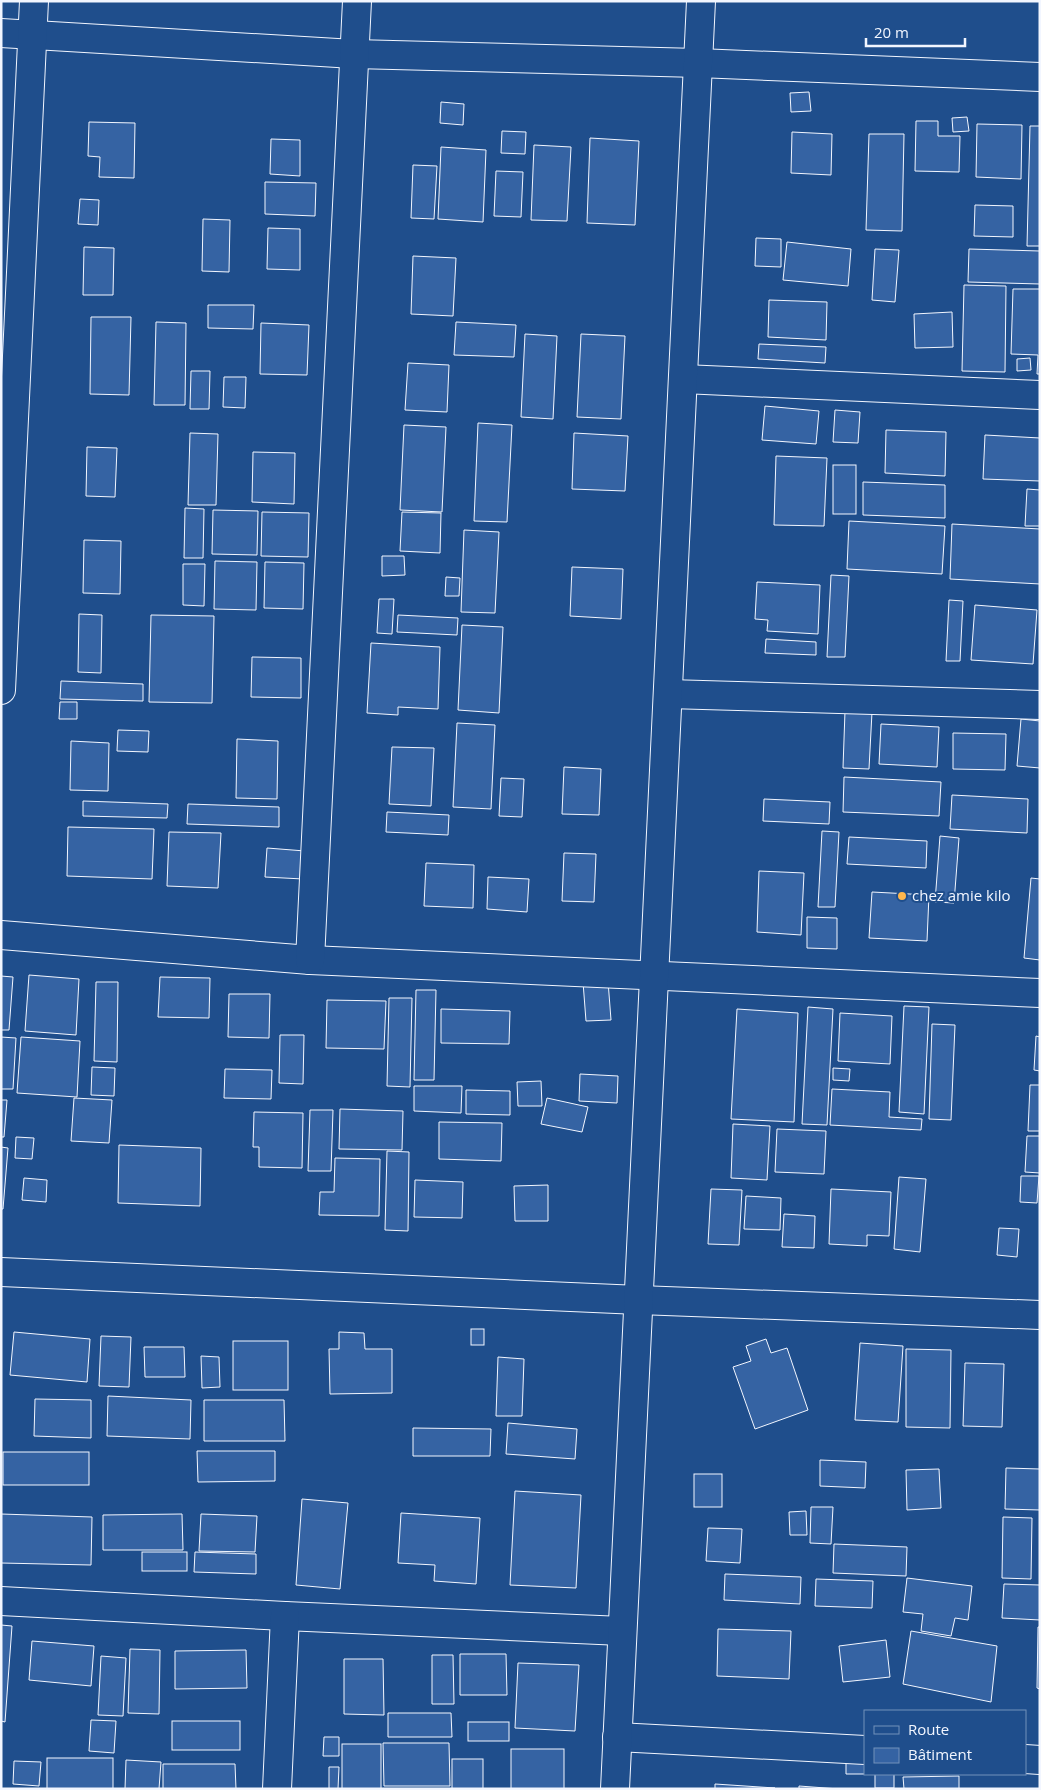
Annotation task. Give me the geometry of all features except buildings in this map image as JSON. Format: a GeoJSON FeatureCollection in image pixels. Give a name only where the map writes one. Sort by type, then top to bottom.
{"type":"FeatureCollection","features":[{"type":"Feature","properties":{"kind":"street"},"geometry":{"type":"LineString","coordinates":[[1,690],[34,1]]}},
{"type":"Feature","properties":{"kind":"street"},"geometry":{"type":"LineString","coordinates":[[310,960],[357,1]]}},
{"type":"Feature","properties":{"kind":"street"},"geometry":{"type":"LineString","coordinates":[[615,1789],[701,1]]}},
{"type":"Feature","properties":{"kind":"street"},"geometry":{"type":"LineString","coordinates":[[1,33],[354,54],[698,63],[1040,77]]}},
{"type":"Feature","properties":{"kind":"street"},"geometry":{"type":"LineString","coordinates":[[683,379],[1040,395]]}},
{"type":"Feature","properties":{"kind":"street"},"geometry":{"type":"LineString","coordinates":[[668,694],[1040,705]]}},
{"type":"Feature","properties":{"kind":"street"},"geometry":{"type":"LineString","coordinates":[[1,935],[310,960],[1040,993]]}},
{"type":"Feature","properties":{"kind":"street"},"geometry":{"type":"LineString","coordinates":[[1,1272],[639,1300],[1040,1315]]}},
{"type":"Feature","properties":{"kind":"street"},"geometry":{"type":"LineString","coordinates":[[1,1601],[622,1631]]}},
{"type":"Feature","properties":{"kind":"street"},"geometry":{"type":"LineString","coordinates":[[277,1789],[284,1616]]}},
{"type":"Feature","properties":{"kind":"street"},"geometry":{"type":"LineString","coordinates":[[617,1737],[864,1750]]}},
{"type":"Feature","properties":{"kind":"street"},"geometry":{"type":"LineString","coordinates":[[1026,1759],[1040,1760]]}},
{"type":"Feature","properties":{"kind":"place","name":"chez amie kilo"},"geometry":{"type":"Point","coordinates":[902,896]}}]}
